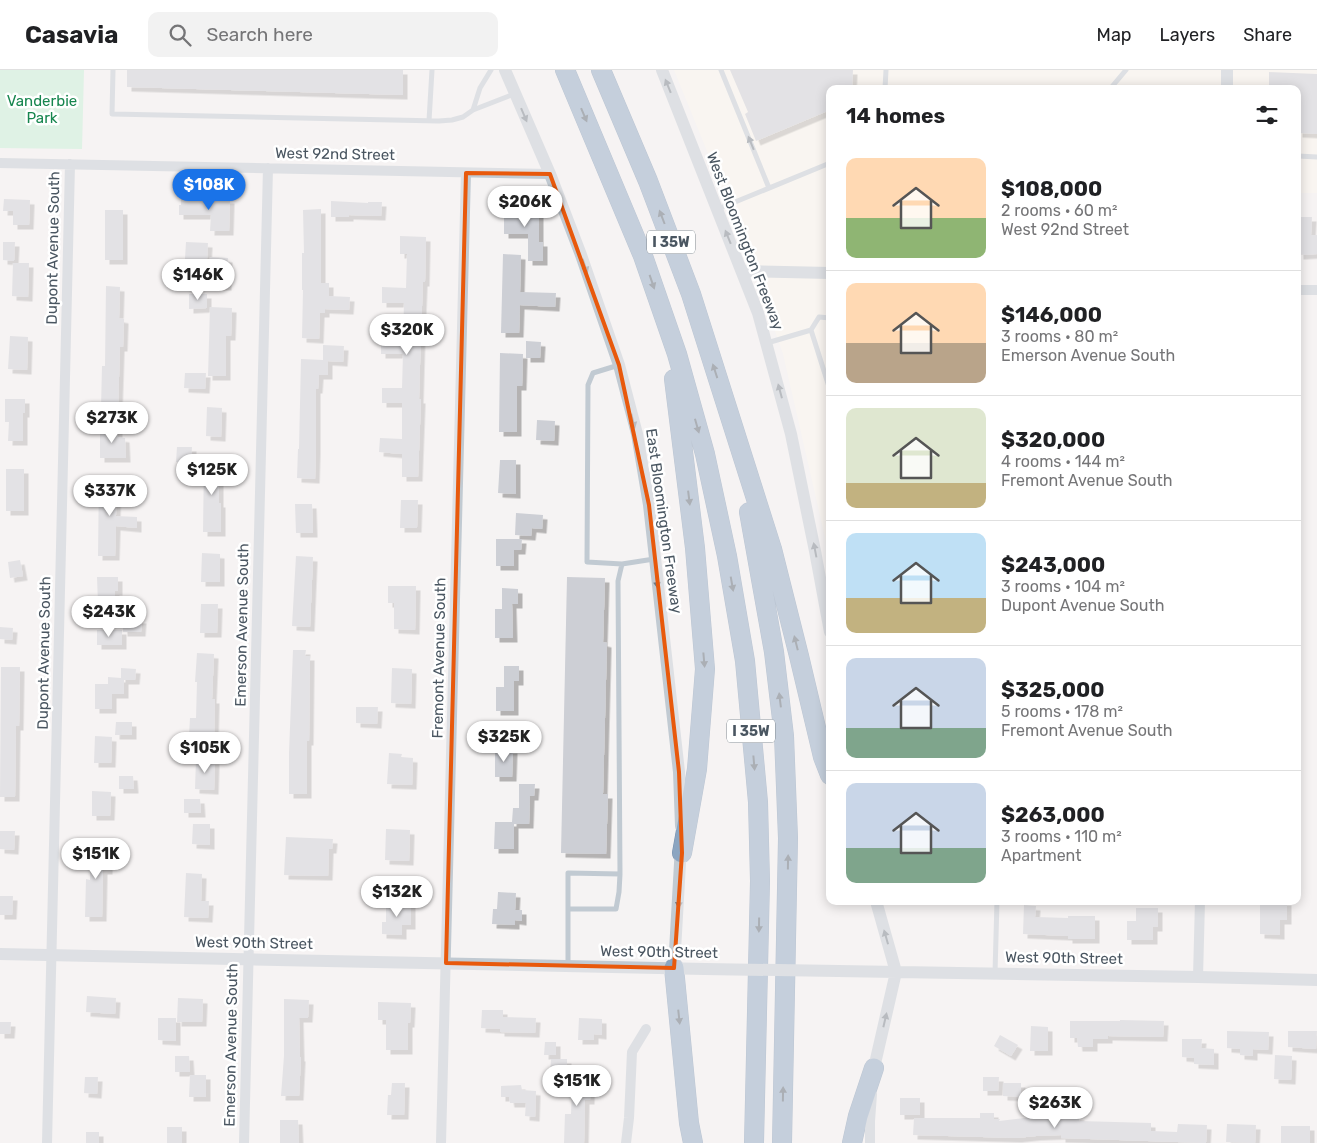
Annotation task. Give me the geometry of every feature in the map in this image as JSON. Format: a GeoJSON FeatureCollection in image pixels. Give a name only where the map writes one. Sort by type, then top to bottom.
{"type":"FeatureCollection","features":[{"type":"Feature","properties":{"kind":"highway","name":"I 35W"},"geometry":{"type":"LineString","coordinates":[[565,70],[643,256],[677,354],[705,454],[727,556],[745,660],[758,802],[760,881],[754,1143]]}},
{"type":"Feature","properties":{"kind":"highway","name":"I 35W"},"geometry":{"type":"LineString","coordinates":[[601,70],[648,181],[691,294],[730,417],[774,652],[784,736],[788,838],[782,1143]]}},
{"type":"Feature","properties":{"kind":"highway"},"geometry":{"type":"LineString","coordinates":[[668,328],[695,548],[705,669],[697,769],[682,853]]}},
{"type":"Feature","properties":{"kind":"highway"},"geometry":{"type":"LineString","coordinates":[[730,417],[772,549],[826,765]]}},
{"type":"Feature","properties":{"kind":"highway"},"geometry":{"type":"LineString","coordinates":[[674,968],[689,1123],[693,1143]]}},
{"type":"Feature","properties":{"kind":"highway"},"geometry":{"type":"LineString","coordinates":[[852,1143],[858,1116],[874,1068]]}},
{"type":"Feature","properties":{"kind":"street","name":"East Bloomington Freeway"},"geometry":{"type":"LineString","coordinates":[[505,70],[550,174],[581,255],[619,365],[637,434],[649,505],[679,772],[682,853],[674,968]]}},
{"type":"Feature","properties":{"kind":"street","name":"West Bloomington Freeway"},"geometry":{"type":"LineString","coordinates":[[662,70],[758,313],[791,434],[825,578]]}},
{"type":"Feature","properties":{"kind":"street"},"geometry":{"type":"LineString","coordinates":[[1227,70],[1227,85]]}},
{"type":"Feature","properties":{"kind":"street","name":"West 92nd Street"},"geometry":{"type":"LineString","coordinates":[[0,163],[550,174]]}},
{"type":"Feature","properties":{"kind":"street","name":"Dupont Avenue South"},"geometry":{"type":"LineString","coordinates":[[47,1143],[70,164]]}},
{"type":"Feature","properties":{"kind":"street","name":"Emerson Avenue South"},"geometry":{"type":"LineString","coordinates":[[244,1143],[268,168]]}},
{"type":"Feature","properties":{"kind":"street","name":"Fremont Avenue South"},"geometry":{"type":"LineString","coordinates":[[441,1143],[466,173]]}},
{"type":"Feature","properties":{"kind":"street"},"geometry":{"type":"LineString","coordinates":[[742,271],[826,273]]}},
{"type":"Feature","properties":{"kind":"street"},"geometry":{"type":"LineString","coordinates":[[1301,290],[1317,290]]}},
{"type":"Feature","properties":{"kind":"street"},"geometry":{"type":"LineString","coordinates":[[870,1143],[874,1068],[896,972],[877,905]]}},
{"type":"Feature","properties":{"kind":"street"},"geometry":{"type":"LineString","coordinates":[[1198,977],[1200,905]]}},
{"type":"Feature","properties":{"kind":"street","name":"West 90th Street"},"geometry":{"type":"LineString","coordinates":[[0,954],[1317,980]]}},
{"type":"Feature","properties":{"kind":"street"},"geometry":{"type":"LineString","coordinates":[[626,1143],[632,1052],[646,1029]]}},
{"type":"Feature","properties":{"kind":"lane"},"geometry":{"type":"LineString","coordinates":[[113,70],[112,114],[452,120],[515,94]]}},
{"type":"Feature","properties":{"kind":"lane"},"geometry":{"type":"LineString","coordinates":[[429,121],[432,70]]}},
{"type":"Feature","properties":{"kind":"lane"},"geometry":{"type":"LineString","coordinates":[[473,110],[480,88],[491,70]]}},
{"type":"Feature","properties":{"kind":"lane"},"geometry":{"type":"LineString","coordinates":[[721,70],[769,188]]}},
{"type":"Feature","properties":{"kind":"lane"},"geometry":{"type":"LineString","coordinates":[[885,85],[886,70]]}},
{"type":"Feature","properties":{"kind":"lane"},"geometry":{"type":"LineString","coordinates":[[1113,85],[1126,70]]}},
{"type":"Feature","properties":{"kind":"lane"},"geometry":{"type":"LineString","coordinates":[[1301,156],[1317,156]]}},
{"type":"Feature","properties":{"kind":"lane"},"geometry":{"type":"LineString","coordinates":[[717,210],[826,165]]}},
{"type":"Feature","properties":{"kind":"lane"},"geometry":{"type":"LineString","coordinates":[[766,343],[811,330],[819,317],[826,318]]}},
{"type":"Feature","properties":{"kind":"lane"},"geometry":{"type":"LineString","coordinates":[[811,330],[826,377]]}},
{"type":"Feature","properties":{"kind":"lane"},"geometry":{"type":"LineString","coordinates":[[619,365],[593,373],[588,385],[587,562],[622,564],[655,558]]}},
{"type":"Feature","properties":{"kind":"lane"},"geometry":{"type":"LineString","coordinates":[[568,909],[616,909],[619,892],[618,581],[622,564]]}},
{"type":"Feature","properties":{"kind":"lane"},"geometry":{"type":"LineString","coordinates":[[568,966],[568,873],[620,874]]}},
{"type":"Feature","properties":{"kind":"lane"},"geometry":{"type":"LineString","coordinates":[[995,974],[997,905]]}},
{"type":"Feature","properties":{"kind":"highlighted area"},"geometry":{"type":"Polygon","coordinates":[[[466,173],[550,174],[619,365],[649,505],[679,772],[682,853],[674,968],[446,963],[466,173]]]}},
{"type":"Feature","properties":{"kind":"shaded area"},"geometry":{"type":"Polygon","coordinates":[[[674,70],[1317,70],[1317,193],[1301,193],[1301,85],[826,85],[826,542],[783,354],[742,237],[674,70]]]}},
{"type":"Feature","properties":{"kind":"green space","name":"Vanderbie Park"},"geometry":{"type":"Polygon","coordinates":[[[0,70],[84,70],[82,149],[0,148],[0,70]]]}},
{"type":"Feature","properties":{"kind":"building"},"geometry":{"type":"Polygon","coordinates":[[[127,70],[403,70],[403,95],[127,87],[127,70]]]}},
{"type":"Feature","properties":{"kind":"building"},"geometry":{"type":"Polygon","coordinates":[[[730,70],[853,70],[852,85],[826,85],[826,112],[756,141],[745,114],[748,112],[730,70]]]}},
{"type":"Feature","properties":{"kind":"building"},"geometry":{"type":"Polygon","coordinates":[[[1269,72],[1317,74],[1317,134],[1301,133],[1301,85],[1269,85],[1269,72]]]}},
{"type":"Feature","properties":{"kind":"building"},"geometry":{"type":"Polygon","coordinates":[[[181,198],[230,199],[229,231],[210,231],[211,215],[179,215],[181,198]]]}},
{"type":"Feature","properties":{"kind":"building"},"geometry":{"type":"Polygon","coordinates":[[[4,199],[30,200],[29,225],[13,225],[13,211],[3,211],[4,199]]]}},
{"type":"Feature","properties":{"kind":"building"},"geometry":{"type":"Polygon","coordinates":[[[331,201],[382,202],[381,216],[349,215],[349,217],[331,217],[331,201]]]}},
{"type":"Feature","properties":{"kind":"building"},"geometry":{"type":"Polygon","coordinates":[[[504,205],[527,205],[527,210],[539,210],[539,242],[543,242],[543,261],[528,261],[528,234],[504,234],[504,205]]]}},
{"type":"Feature","properties":{"kind":"building"},"geometry":{"type":"Polygon","coordinates":[[[321,209],[321,283],[329,283],[329,296],[350,297],[349,310],[325,309],[325,313],[320,313],[319,339],[302,338],[303,210],[321,209]]]}},
{"type":"Feature","properties":{"kind":"building"},"geometry":{"type":"Polygon","coordinates":[[[105,210],[123,210],[123,260],[105,260],[105,210]]]}},
{"type":"Feature","properties":{"kind":"building"},"geometry":{"type":"Polygon","coordinates":[[[1301,217],[1312,217],[1311,235],[1317,235],[1317,254],[1301,255],[1301,217]]]}},
{"type":"Feature","properties":{"kind":"building"},"geometry":{"type":"Polygon","coordinates":[[[400,236],[426,237],[421,331],[418,477],[402,477],[402,454],[379,452],[380,438],[402,439],[402,403],[382,403],[382,388],[402,388],[403,354],[381,354],[381,337],[403,337],[404,303],[382,303],[382,287],[406,288],[407,254],[400,254],[400,236]]]}},
{"type":"Feature","properties":{"kind":"building"},"geometry":{"type":"Polygon","coordinates":[[[3,242],[15,242],[14,261],[3,260],[3,242]]]}},
{"type":"Feature","properties":{"kind":"building"},"geometry":{"type":"Polygon","coordinates":[[[186,242],[208,243],[207,259],[185,259],[186,242]]]}},
{"type":"Feature","properties":{"kind":"building"},"geometry":{"type":"Polygon","coordinates":[[[503,254],[521,255],[520,292],[556,293],[555,307],[520,305],[519,333],[501,333],[503,254]]]}},
{"type":"Feature","properties":{"kind":"building"},"geometry":{"type":"Polygon","coordinates":[[[210,257],[228,258],[227,286],[209,286],[210,257]]]}},
{"type":"Feature","properties":{"kind":"building"},"geometry":{"type":"Polygon","coordinates":[[[13,263],[29,263],[28,297],[12,296],[13,263]]]}},
{"type":"Feature","properties":{"kind":"building"},"geometry":{"type":"Polygon","coordinates":[[[106,286],[120,287],[119,318],[124,319],[123,347],[120,347],[118,408],[101,408],[102,366],[105,366],[106,286]]]}},
{"type":"Feature","properties":{"kind":"building"},"geometry":{"type":"Polygon","coordinates":[[[189,294],[207,294],[207,308],[189,309],[189,294]]]}},
{"type":"Feature","properties":{"kind":"building"},"geometry":{"type":"Polygon","coordinates":[[[210,307],[232,308],[231,336],[226,336],[226,376],[208,376],[210,307]]]}},
{"type":"Feature","properties":{"kind":"building"},"geometry":{"type":"Polygon","coordinates":[[[10,336],[28,337],[27,370],[8,369],[10,336]]]}},
{"type":"Feature","properties":{"kind":"building"},"geometry":{"type":"Polygon","coordinates":[[[526,341],[541,342],[540,358],[526,358],[526,341]]]}},
{"type":"Feature","properties":{"kind":"building"},"geometry":{"type":"Polygon","coordinates":[[[323,345],[344,346],[343,362],[328,361],[328,375],[319,375],[318,389],[316,389],[315,479],[297,478],[301,359],[323,360],[323,345]]]}},
{"type":"Feature","properties":{"kind":"building"},"geometry":{"type":"Polygon","coordinates":[[[500,353],[523,354],[522,386],[517,386],[517,432],[499,432],[500,353]]]}},
{"type":"Feature","properties":{"kind":"building"},"geometry":{"type":"Polygon","coordinates":[[[185,373],[206,373],[205,389],[184,388],[185,373]]]}},
{"type":"Feature","properties":{"kind":"building"},"geometry":{"type":"Polygon","coordinates":[[[5,399],[25,399],[23,441],[8,441],[9,422],[5,422],[5,399]]]}},
{"type":"Feature","properties":{"kind":"building"},"geometry":{"type":"Polygon","coordinates":[[[207,407],[222,408],[221,437],[206,436],[207,407]]]}},
{"type":"Feature","properties":{"kind":"building"},"geometry":{"type":"Polygon","coordinates":[[[537,420],[555,421],[554,441],[536,440],[537,420]]]}},
{"type":"Feature","properties":{"kind":"building"},"geometry":{"type":"Polygon","coordinates":[[[100,428],[118,428],[118,437],[125,438],[126,458],[100,458],[100,428]]]}},
{"type":"Feature","properties":{"kind":"building"},"geometry":{"type":"Polygon","coordinates":[[[177,447],[192,447],[191,463],[176,462],[177,447]]]}},
{"type":"Feature","properties":{"kind":"building"},"geometry":{"type":"Polygon","coordinates":[[[204,458],[219,458],[221,532],[203,532],[204,458]]]}},
{"type":"Feature","properties":{"kind":"building"},"geometry":{"type":"Polygon","coordinates":[[[500,460],[516,460],[516,494],[498,493],[500,460]]]}},
{"type":"Feature","properties":{"kind":"building"},"geometry":{"type":"Polygon","coordinates":[[[6,469],[24,469],[24,511],[6,511],[6,469]]]}},
{"type":"Feature","properties":{"kind":"building"},"geometry":{"type":"Polygon","coordinates":[[[99,476],[117,477],[116,516],[137,517],[137,528],[116,526],[115,556],[98,556],[99,476]]]}},
{"type":"Feature","properties":{"kind":"building"},"geometry":{"type":"Polygon","coordinates":[[[401,500],[418,500],[417,528],[400,528],[401,500]]]}},
{"type":"Feature","properties":{"kind":"building"},"geometry":{"type":"Polygon","coordinates":[[[295,504],[312,504],[313,533],[296,533],[295,504]]]}},
{"type":"Feature","properties":{"kind":"building"},"geometry":{"type":"Polygon","coordinates":[[[516,513],[543,515],[542,529],[532,528],[531,536],[515,535],[516,513]]]}},
{"type":"Feature","properties":{"kind":"building"},"geometry":{"type":"Polygon","coordinates":[[[496,539],[522,539],[521,550],[514,550],[514,566],[496,566],[496,539]]]}},
{"type":"Feature","properties":{"kind":"building"},"geometry":{"type":"Polygon","coordinates":[[[202,553],[220,554],[220,582],[201,582],[202,553]]]}},
{"type":"Feature","properties":{"kind":"building"},"geometry":{"type":"Polygon","coordinates":[[[296,556],[313,557],[310,627],[292,626],[296,556]]]}},
{"type":"Feature","properties":{"kind":"building"},"geometry":{"type":"Polygon","coordinates":[[[20,560],[23,576],[10,578],[8,562],[20,560]]]}},
{"type":"Feature","properties":{"kind":"building"},"geometry":{"type":"Polygon","coordinates":[[[97,577],[118,577],[118,591],[115,591],[115,604],[98,604],[97,577]]]}},
{"type":"Feature","properties":{"kind":"building"},"geometry":{"type":"Polygon","coordinates":[[[567,577],[605,578],[603,642],[607,643],[603,794],[608,794],[606,854],[561,853],[567,577]]]}},
{"type":"Feature","properties":{"kind":"building"},"geometry":{"type":"Polygon","coordinates":[[[388,586],[416,586],[415,630],[394,629],[394,603],[388,603],[388,586]]]}},
{"type":"Feature","properties":{"kind":"building"},"geometry":{"type":"Polygon","coordinates":[[[502,588],[518,589],[518,604],[512,604],[513,638],[495,638],[495,609],[502,609],[502,588]]]}},
{"type":"Feature","properties":{"kind":"building"},"geometry":{"type":"Polygon","coordinates":[[[201,604],[218,604],[217,633],[200,633],[201,604]]]}},
{"type":"Feature","properties":{"kind":"building"},"geometry":{"type":"Polygon","coordinates":[[[123,619],[142,619],[141,632],[123,632],[123,619]]]}},
{"type":"Feature","properties":{"kind":"building"},"geometry":{"type":"Polygon","coordinates":[[[0,627],[13,628],[12,640],[0,639],[0,627]]]}},
{"type":"Feature","properties":{"kind":"building"},"geometry":{"type":"Polygon","coordinates":[[[97,630],[122,630],[122,645],[97,645],[97,630]]]}},
{"type":"Feature","properties":{"kind":"building"},"geometry":{"type":"Polygon","coordinates":[[[293,650],[306,650],[305,656],[310,656],[307,794],[289,794],[293,650]]]}},
{"type":"Feature","properties":{"kind":"building"},"geometry":{"type":"Polygon","coordinates":[[[197,653],[214,654],[212,699],[215,699],[214,737],[189,736],[190,718],[196,718],[197,682],[195,682],[197,653]]]}},
{"type":"Feature","properties":{"kind":"building"},"geometry":{"type":"Polygon","coordinates":[[[504,666],[519,666],[519,681],[514,681],[514,711],[496,711],[496,687],[504,687],[504,666]]]}},
{"type":"Feature","properties":{"kind":"building"},"geometry":{"type":"Polygon","coordinates":[[[1,667],[20,667],[19,726],[16,726],[15,797],[0,797],[1,667]]]}},
{"type":"Feature","properties":{"kind":"building"},"geometry":{"type":"Polygon","coordinates":[[[121,668],[136,669],[135,680],[124,680],[124,694],[112,694],[112,709],[95,709],[95,684],[108,684],[108,677],[121,678],[121,668]]]}},
{"type":"Feature","properties":{"kind":"building"},"geometry":{"type":"Polygon","coordinates":[[[392,668],[412,669],[411,704],[391,703],[392,668]]]}},
{"type":"Feature","properties":{"kind":"building"},"geometry":{"type":"Polygon","coordinates":[[[356,707],[378,707],[377,724],[356,723],[356,707]]]}},
{"type":"Feature","properties":{"kind":"building"},"geometry":{"type":"Polygon","coordinates":[[[116,722],[132,722],[132,735],[115,735],[116,722]]]}},
{"type":"Feature","properties":{"kind":"building"},"geometry":{"type":"Polygon","coordinates":[[[95,736],[112,737],[111,763],[94,763],[95,736]]]}},
{"type":"Feature","properties":{"kind":"building"},"geometry":{"type":"Polygon","coordinates":[[[495,749],[513,749],[512,777],[495,777],[495,749]]]}},
{"type":"Feature","properties":{"kind":"building"},"geometry":{"type":"Polygon","coordinates":[[[389,753],[402,754],[401,757],[413,758],[412,785],[387,784],[389,753]]]}},
{"type":"Feature","properties":{"kind":"building"},"geometry":{"type":"Polygon","coordinates":[[[196,759],[215,760],[214,790],[195,789],[196,759]]]}},
{"type":"Feature","properties":{"kind":"building"},"geometry":{"type":"Polygon","coordinates":[[[119,776],[133,776],[134,789],[119,789],[119,776]]]}},
{"type":"Feature","properties":{"kind":"building"},"geometry":{"type":"Polygon","coordinates":[[[519,784],[535,784],[534,796],[530,796],[529,824],[514,824],[514,849],[494,849],[495,822],[512,822],[513,808],[519,808],[519,784]]]}},
{"type":"Feature","properties":{"kind":"building"},"geometry":{"type":"Polygon","coordinates":[[[92,791],[111,792],[110,816],[92,816],[92,791]]]}},
{"type":"Feature","properties":{"kind":"building"},"geometry":{"type":"Polygon","coordinates":[[[184,799],[200,799],[201,813],[184,813],[184,799]]]}},
{"type":"Feature","properties":{"kind":"building"},"geometry":{"type":"Polygon","coordinates":[[[193,824],[210,824],[210,845],[192,844],[193,824]]]}},
{"type":"Feature","properties":{"kind":"building"},"geometry":{"type":"Polygon","coordinates":[[[386,829],[410,830],[409,861],[385,860],[386,829]]]}},
{"type":"Feature","properties":{"kind":"building"},"geometry":{"type":"Polygon","coordinates":[[[0,831],[15,831],[14,850],[0,849],[0,831]]]}},
{"type":"Feature","properties":{"kind":"building"},"geometry":{"type":"Polygon","coordinates":[[[286,837],[333,839],[332,849],[329,849],[328,876],[284,875],[286,837]]]}},
{"type":"Feature","properties":{"kind":"building"},"geometry":{"type":"Polygon","coordinates":[[[90,844],[109,844],[108,870],[103,870],[102,917],[85,917],[86,879],[90,880],[90,844]]]}},
{"type":"Feature","properties":{"kind":"building"},"geometry":{"type":"Polygon","coordinates":[[[186,873],[202,874],[201,901],[209,901],[208,918],[184,917],[186,873]]]}},
{"type":"Feature","properties":{"kind":"building"},"geometry":{"type":"Polygon","coordinates":[[[498,892],[516,893],[515,910],[522,910],[522,921],[515,920],[515,925],[492,924],[493,909],[497,909],[498,892]]]}},
{"type":"Feature","properties":{"kind":"building"},"geometry":{"type":"Polygon","coordinates":[[[0,896],[13,896],[12,915],[0,915],[0,896]]]}},
{"type":"Feature","properties":{"kind":"building"},"geometry":{"type":"Polygon","coordinates":[[[386,903],[411,903],[411,925],[402,925],[402,935],[382,934],[382,922],[386,922],[386,903]]]}},
{"type":"Feature","properties":{"kind":"building"},"geometry":{"type":"Polygon","coordinates":[[[1024,905],[1036,906],[1035,917],[1068,918],[1068,916],[1095,916],[1095,939],[1068,939],[1068,936],[1023,934],[1024,905]]]}},
{"type":"Feature","properties":{"kind":"building"},"geometry":{"type":"Polygon","coordinates":[[[1260,905],[1287,905],[1287,920],[1280,920],[1280,935],[1260,934],[1260,905]]]}},
{"type":"Feature","properties":{"kind":"building"},"geometry":{"type":"Polygon","coordinates":[[[1136,908],[1158,908],[1158,927],[1153,927],[1153,940],[1127,940],[1127,921],[1136,921],[1136,908]]]}},
{"type":"Feature","properties":{"kind":"building"},"geometry":{"type":"Polygon","coordinates":[[[87,996],[116,998],[115,1014],[86,1012],[87,996]]]}},
{"type":"Feature","properties":{"kind":"building"},"geometry":{"type":"Polygon","coordinates":[[[178,998],[203,999],[202,1022],[177,1022],[178,998]]]}},
{"type":"Feature","properties":{"kind":"building"},"geometry":{"type":"Polygon","coordinates":[[[284,999],[309,1000],[308,1018],[299,1018],[301,1057],[299,1096],[281,1096],[284,1056],[284,999]]]}},
{"type":"Feature","properties":{"kind":"building"},"geometry":{"type":"Polygon","coordinates":[[[378,1002],[411,1003],[410,1023],[408,1023],[408,1050],[386,1050],[386,1020],[378,1020],[378,1002]]]}},
{"type":"Feature","properties":{"kind":"building"},"geometry":{"type":"Polygon","coordinates":[[[482,1010],[503,1010],[503,1017],[536,1018],[535,1033],[500,1032],[500,1029],[481,1028],[482,1010]]]}},
{"type":"Feature","properties":{"kind":"building"},"geometry":{"type":"Polygon","coordinates":[[[158,1018],[176,1018],[176,1041],[158,1040],[158,1018]]]}},
{"type":"Feature","properties":{"kind":"building"},"geometry":{"type":"Polygon","coordinates":[[[579,1018],[602,1019],[602,1035],[594,1034],[594,1040],[578,1040],[579,1018]]]}},
{"type":"Feature","properties":{"kind":"building"},"geometry":{"type":"Polygon","coordinates":[[[1070,1021],[1164,1021],[1163,1037],[1108,1036],[1108,1039],[1093,1039],[1093,1047],[1078,1047],[1077,1038],[1070,1038],[1070,1021]]]}},
{"type":"Feature","properties":{"kind":"building"},"geometry":{"type":"Polygon","coordinates":[[[0,1022],[11,1022],[10,1034],[0,1034],[0,1022]]]}},
{"type":"Feature","properties":{"kind":"building"},"geometry":{"type":"Polygon","coordinates":[[[1031,1026],[1048,1027],[1048,1051],[1030,1051],[1031,1026]]]}},
{"type":"Feature","properties":{"kind":"building"},"geometry":{"type":"Polygon","coordinates":[[[1227,1031],[1269,1032],[1268,1050],[1253,1049],[1253,1056],[1240,1055],[1240,1049],[1227,1048],[1227,1031]]]}},
{"type":"Feature","properties":{"kind":"building"},"geometry":{"type":"Polygon","coordinates":[[[1288,1031],[1317,1031],[1316,1049],[1288,1047],[1288,1031]]]}},
{"type":"Feature","properties":{"kind":"building"},"geometry":{"type":"Polygon","coordinates":[[[1000,1035],[1018,1045],[1011,1056],[994,1046],[1000,1035]]]}},
{"type":"Feature","properties":{"kind":"building"},"geometry":{"type":"Polygon","coordinates":[[[1182,1039],[1202,1039],[1201,1048],[1214,1049],[1214,1065],[1194,1064],[1194,1058],[1182,1057],[1182,1039]]]}},
{"type":"Feature","properties":{"kind":"building"},"geometry":{"type":"Polygon","coordinates":[[[545,1042],[556,1042],[556,1055],[544,1055],[545,1042]]]}},
{"type":"Feature","properties":{"kind":"building"},"geometry":{"type":"Polygon","coordinates":[[[1275,1055],[1292,1056],[1291,1080],[1274,1079],[1275,1055]]]}},
{"type":"Feature","properties":{"kind":"building"},"geometry":{"type":"Polygon","coordinates":[[[175,1056],[189,1056],[190,1072],[175,1072],[175,1056]]]}},
{"type":"Feature","properties":{"kind":"building"},"geometry":{"type":"Polygon","coordinates":[[[551,1059],[567,1059],[567,1076],[550,1076],[551,1059]]]}},
{"type":"Feature","properties":{"kind":"building"},"geometry":{"type":"Polygon","coordinates":[[[569,1072],[591,1073],[590,1100],[585,1100],[584,1143],[564,1143],[565,1114],[571,1114],[572,1085],[568,1085],[569,1072]]]}},
{"type":"Feature","properties":{"kind":"building"},"geometry":{"type":"Polygon","coordinates":[[[190,1075],[206,1075],[206,1097],[189,1097],[190,1075]]]}},
{"type":"Feature","properties":{"kind":"building"},"geometry":{"type":"Polygon","coordinates":[[[85,1077],[98,1077],[97,1094],[84,1093],[85,1077]]]}},
{"type":"Feature","properties":{"kind":"building"},"geometry":{"type":"Polygon","coordinates":[[[983,1077],[999,1077],[998,1091],[983,1091],[983,1077]]]}},
{"type":"Feature","properties":{"kind":"building"},"geometry":{"type":"Polygon","coordinates":[[[392,1083],[405,1083],[404,1115],[387,1115],[388,1095],[391,1095],[392,1083]]]}},
{"type":"Feature","properties":{"kind":"building"},"geometry":{"type":"Polygon","coordinates":[[[1003,1083],[1021,1083],[1021,1097],[1003,1096],[1003,1083]]]}},
{"type":"Feature","properties":{"kind":"building"},"geometry":{"type":"Polygon","coordinates":[[[521,1085],[522,1090],[536,1091],[535,1117],[525,1116],[526,1103],[510,1103],[509,1097],[501,1097],[501,1086],[521,1085]]]}},
{"type":"Feature","properties":{"kind":"building"},"geometry":{"type":"Polygon","coordinates":[[[900,1098],[920,1098],[920,1115],[900,1115],[900,1098]]]}},
{"type":"Feature","properties":{"kind":"building"},"geometry":{"type":"Polygon","coordinates":[[[980,1113],[994,1113],[994,1119],[1000,1119],[999,1121],[1062,1115],[1080,1116],[1079,1121],[1151,1123],[1151,1131],[1177,1132],[1178,1124],[1207,1125],[1206,1143],[1061,1138],[1061,1135],[1017,1138],[913,1135],[914,1118],[980,1118],[980,1113]]]}},
{"type":"Feature","properties":{"kind":"building"},"geometry":{"type":"Polygon","coordinates":[[[280,1120],[298,1120],[299,1143],[280,1143],[280,1120]]]}},
{"type":"Feature","properties":{"kind":"building"},"geometry":{"type":"Polygon","coordinates":[[[1227,1124],[1256,1125],[1255,1143],[1226,1142],[1227,1124]]]}},
{"type":"Feature","properties":{"kind":"building"},"geometry":{"type":"Polygon","coordinates":[[[1281,1126],[1310,1126],[1310,1143],[1281,1143],[1281,1126]]]}},
{"type":"Feature","properties":{"kind":"building"},"geometry":{"type":"Polygon","coordinates":[[[167,1127],[182,1127],[182,1143],[167,1143],[167,1127]]]}},
{"type":"Feature","properties":{"kind":"building"},"geometry":{"type":"Polygon","coordinates":[[[86,1132],[99,1132],[99,1143],[86,1143],[86,1132]]]}}]}
